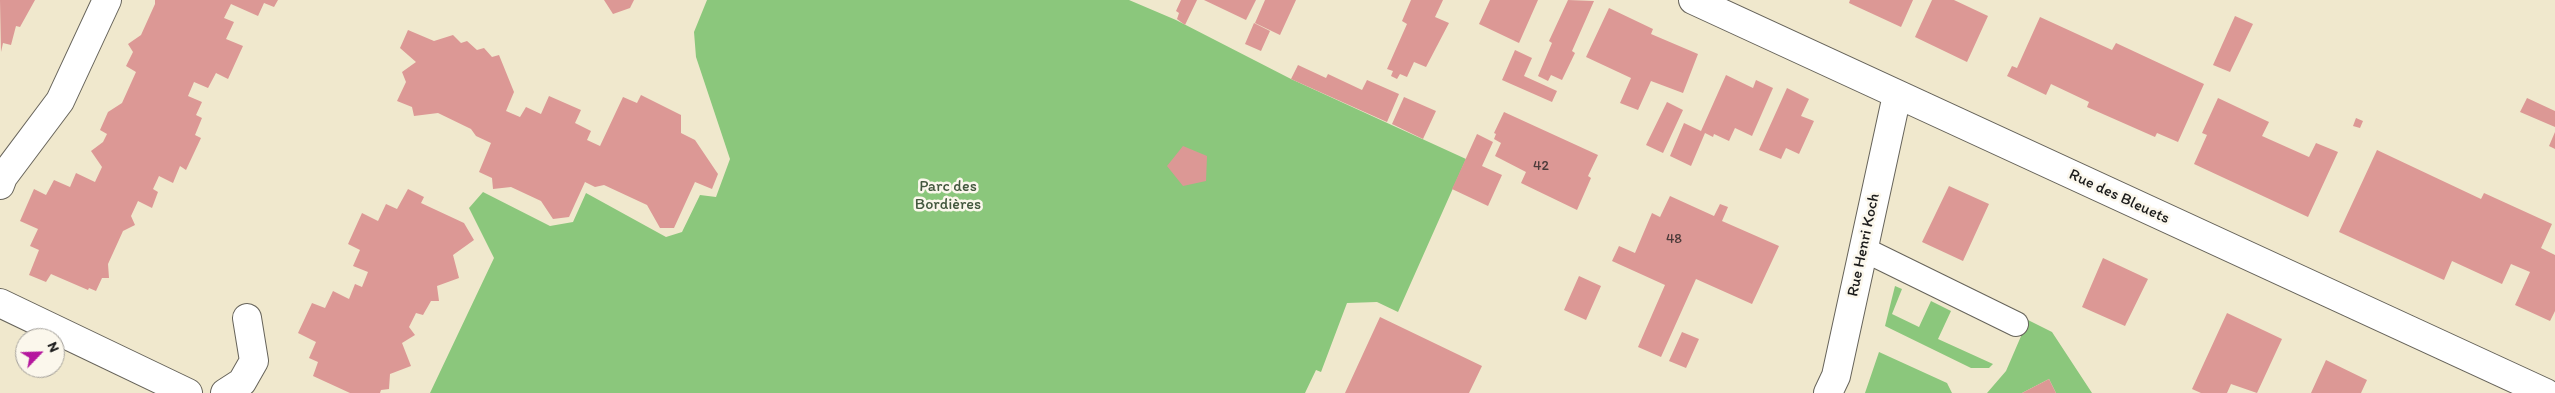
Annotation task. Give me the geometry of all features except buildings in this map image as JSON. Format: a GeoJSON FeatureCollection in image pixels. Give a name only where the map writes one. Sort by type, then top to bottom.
{"type":"FeatureCollection","features":[{"type":"Feature","properties":{"kind":"street"},"geometry":{"type":"LineString","coordinates":[[0,185],[3,177],[60,100],[107,0]]}},
{"type":"Feature","properties":{"kind":"street","name":"Rue des Bleuets"},"geometry":{"type":"LineString","coordinates":[[1693,0],[2546,393]]}},
{"type":"Feature","properties":{"kind":"street","name":"Rue Henri Koch"},"geometry":{"type":"LineString","coordinates":[[1828,393],[1836,376],[1897,95]]}},
{"type":"Feature","properties":{"kind":"street"},"geometry":{"type":"LineString","coordinates":[[0,303],[188,393]]}},
{"type":"Feature","properties":{"kind":"street"},"geometry":{"type":"LineString","coordinates":[[225,393],[242,382],[254,361],[247,318]]}},
{"type":"Feature","properties":{"kind":"lane"},"geometry":{"type":"LineString","coordinates":[[1864,249],[2016,324]]}},
{"type":"Feature","properties":{"kind":"green space","name":"Parc des Bordières"},"geometry":{"type":"Polygon","coordinates":[[[707,0],[1129,0],[1176,20],[1291,79],[1466,159],[1398,312],[1377,302],[1347,303],[1321,372],[1316,370],[1305,393],[430,393],[494,258],[469,208],[483,192],[550,226],[573,222],[586,193],[666,237],[682,232],[700,195],[716,197],[730,159],[696,57],[694,32],[707,0]]]}},
{"type":"Feature","properties":{"kind":"green space"},"geometry":{"type":"Polygon","coordinates":[[[1895,286],[1902,289],[1892,314],[1919,327],[1931,301],[1951,311],[1938,339],[1993,364],[1989,368],[1971,368],[1885,326],[1895,286]]]}},
{"type":"Feature","properties":{"kind":"green space"},"geometry":{"type":"Polygon","coordinates":[[[2028,320],[2052,332],[2092,393],[2056,393],[2049,379],[2022,393],[1987,393],[2006,371],[2028,320]]]}},
{"type":"Feature","properties":{"kind":"green space"},"geometry":{"type":"Polygon","coordinates":[[[1879,352],[1947,383],[1952,393],[1865,393],[1879,352]]]}}]}
